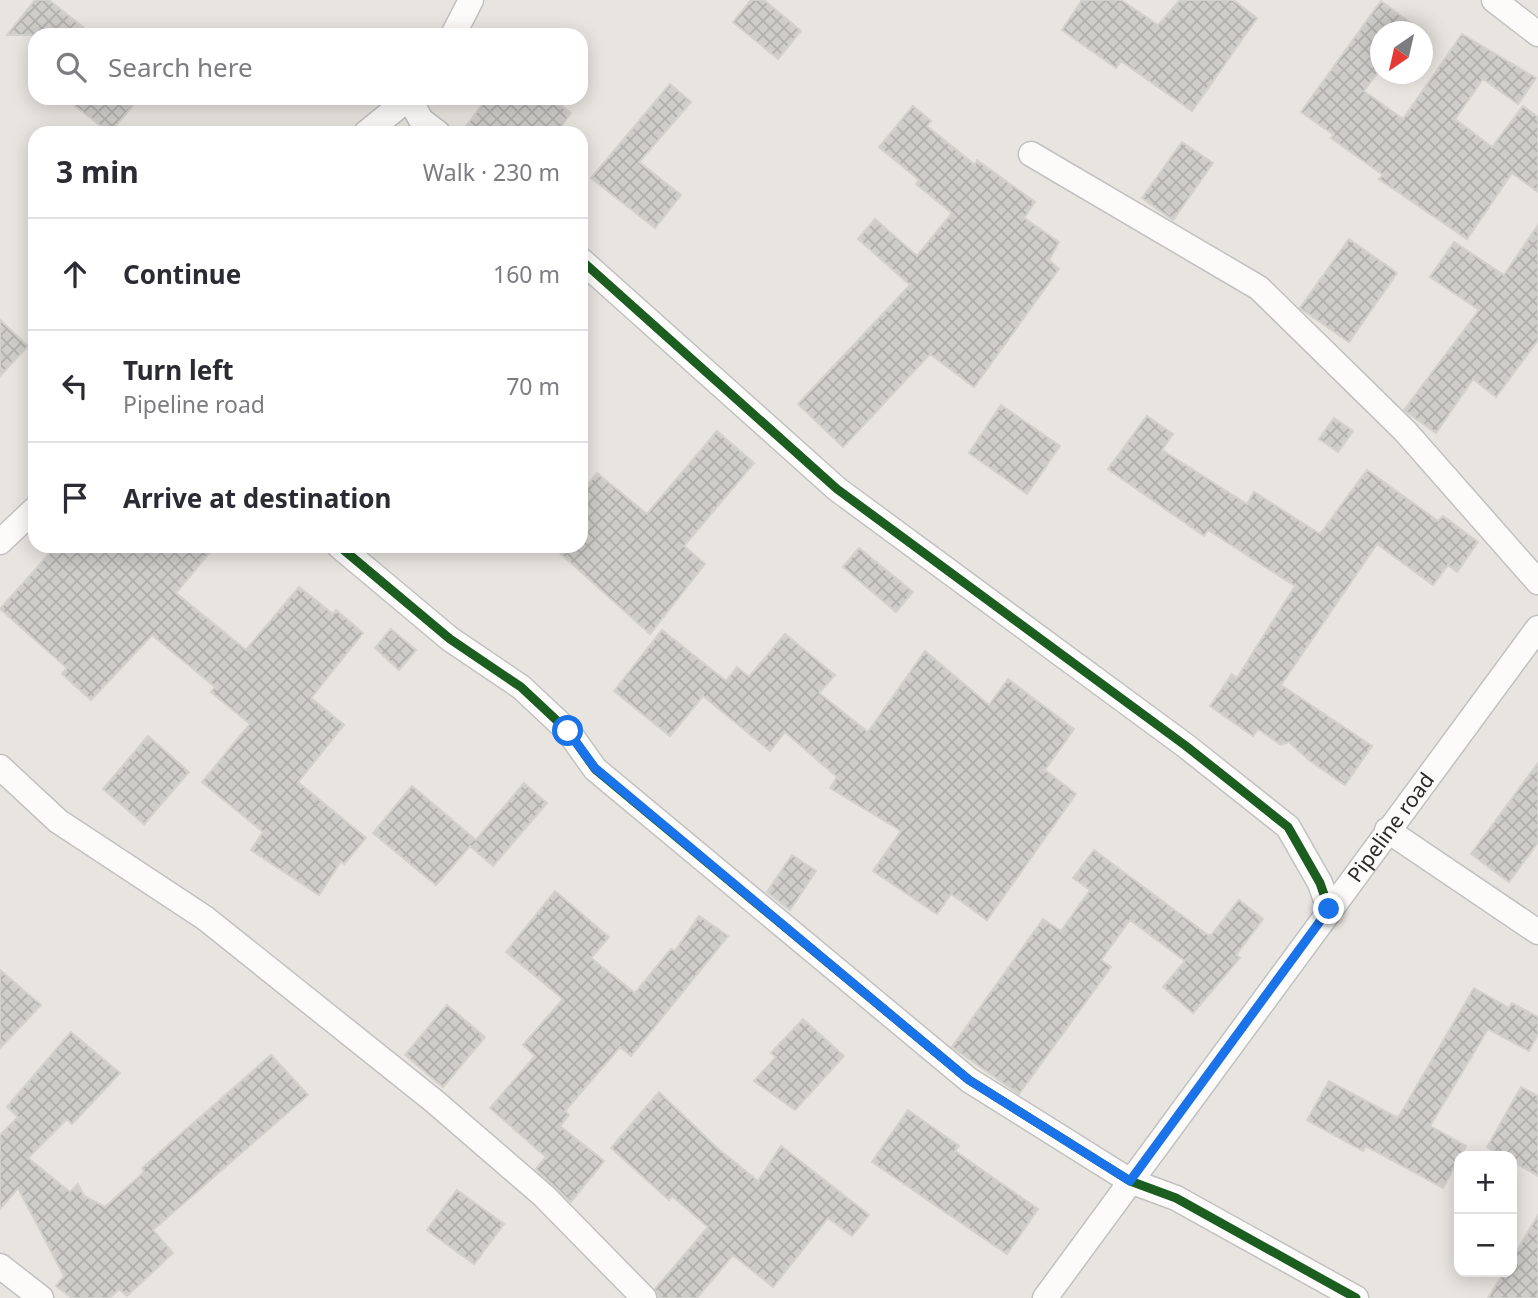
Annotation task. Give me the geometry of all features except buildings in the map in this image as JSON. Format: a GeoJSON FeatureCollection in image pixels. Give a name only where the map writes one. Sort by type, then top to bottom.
{"type":"FeatureCollection","features":[{"type":"Feature","properties":{"kind":"street"},"geometry":{"type":"LineString","coordinates":[[457,28],[471,0]]}},
{"type":"Feature","properties":{"kind":"street"},"geometry":{"type":"LineString","coordinates":[[1493,0],[1538,34]]}},
{"type":"Feature","properties":{"kind":"street"},"geometry":{"type":"LineString","coordinates":[[375,126],[400,105]]}},
{"type":"Feature","properties":{"kind":"street"},"geometry":{"type":"LineString","coordinates":[[413,105],[421,120],[429,126]]}},
{"type":"Feature","properties":{"kind":"street"},"geometry":{"type":"LineString","coordinates":[[1031,154],[1259,288],[1405,430],[1538,582]]}},
{"type":"Feature","properties":{"kind":"street"},"geometry":{"type":"LineString","coordinates":[[588,266],[837,489],[1186,746],[1288,827],[1320,883],[1329,909]]}},
{"type":"Feature","properties":{"kind":"street"},"geometry":{"type":"LineString","coordinates":[[0,542],[28,516]]}},
{"type":"Feature","properties":{"kind":"street"},"geometry":{"type":"LineString","coordinates":[[347,553],[450,639],[522,687],[568,731],[595,768],[969,1080],[1130,1181],[1176,1198],[1356,1298]]}},
{"type":"Feature","properties":{"kind":"street","name":"Pipeline road"},"geometry":{"type":"LineString","coordinates":[[1045,1298],[1538,628]]}},
{"type":"Feature","properties":{"kind":"street"},"geometry":{"type":"LineString","coordinates":[[0,766],[58,821],[205,918],[434,1101],[544,1196],[645,1298]]}},
{"type":"Feature","properties":{"kind":"street"},"geometry":{"type":"LineString","coordinates":[[1387,830],[1538,932]]}},
{"type":"Feature","properties":{"kind":"street"},"geometry":{"type":"LineString","coordinates":[[0,1266],[41,1298]]}},
{"type":"Feature","properties":{"kind":"cycle path"},"geometry":{"type":"LineString","coordinates":[[588,266],[837,489],[1186,746],[1288,827],[1320,883],[1329,909]]}},
{"type":"Feature","properties":{"kind":"cycle path"},"geometry":{"type":"LineString","coordinates":[[347,553],[450,639],[521,687],[568,731],[595,769],[969,1080],[1130,1181],[1176,1198],[1356,1298]]}},
{"type":"Feature","properties":{"kind":"route"},"geometry":{"type":"LineString","coordinates":[[568,731],[595,768],[969,1080],[1130,1181],[1329,909]]}}]}
